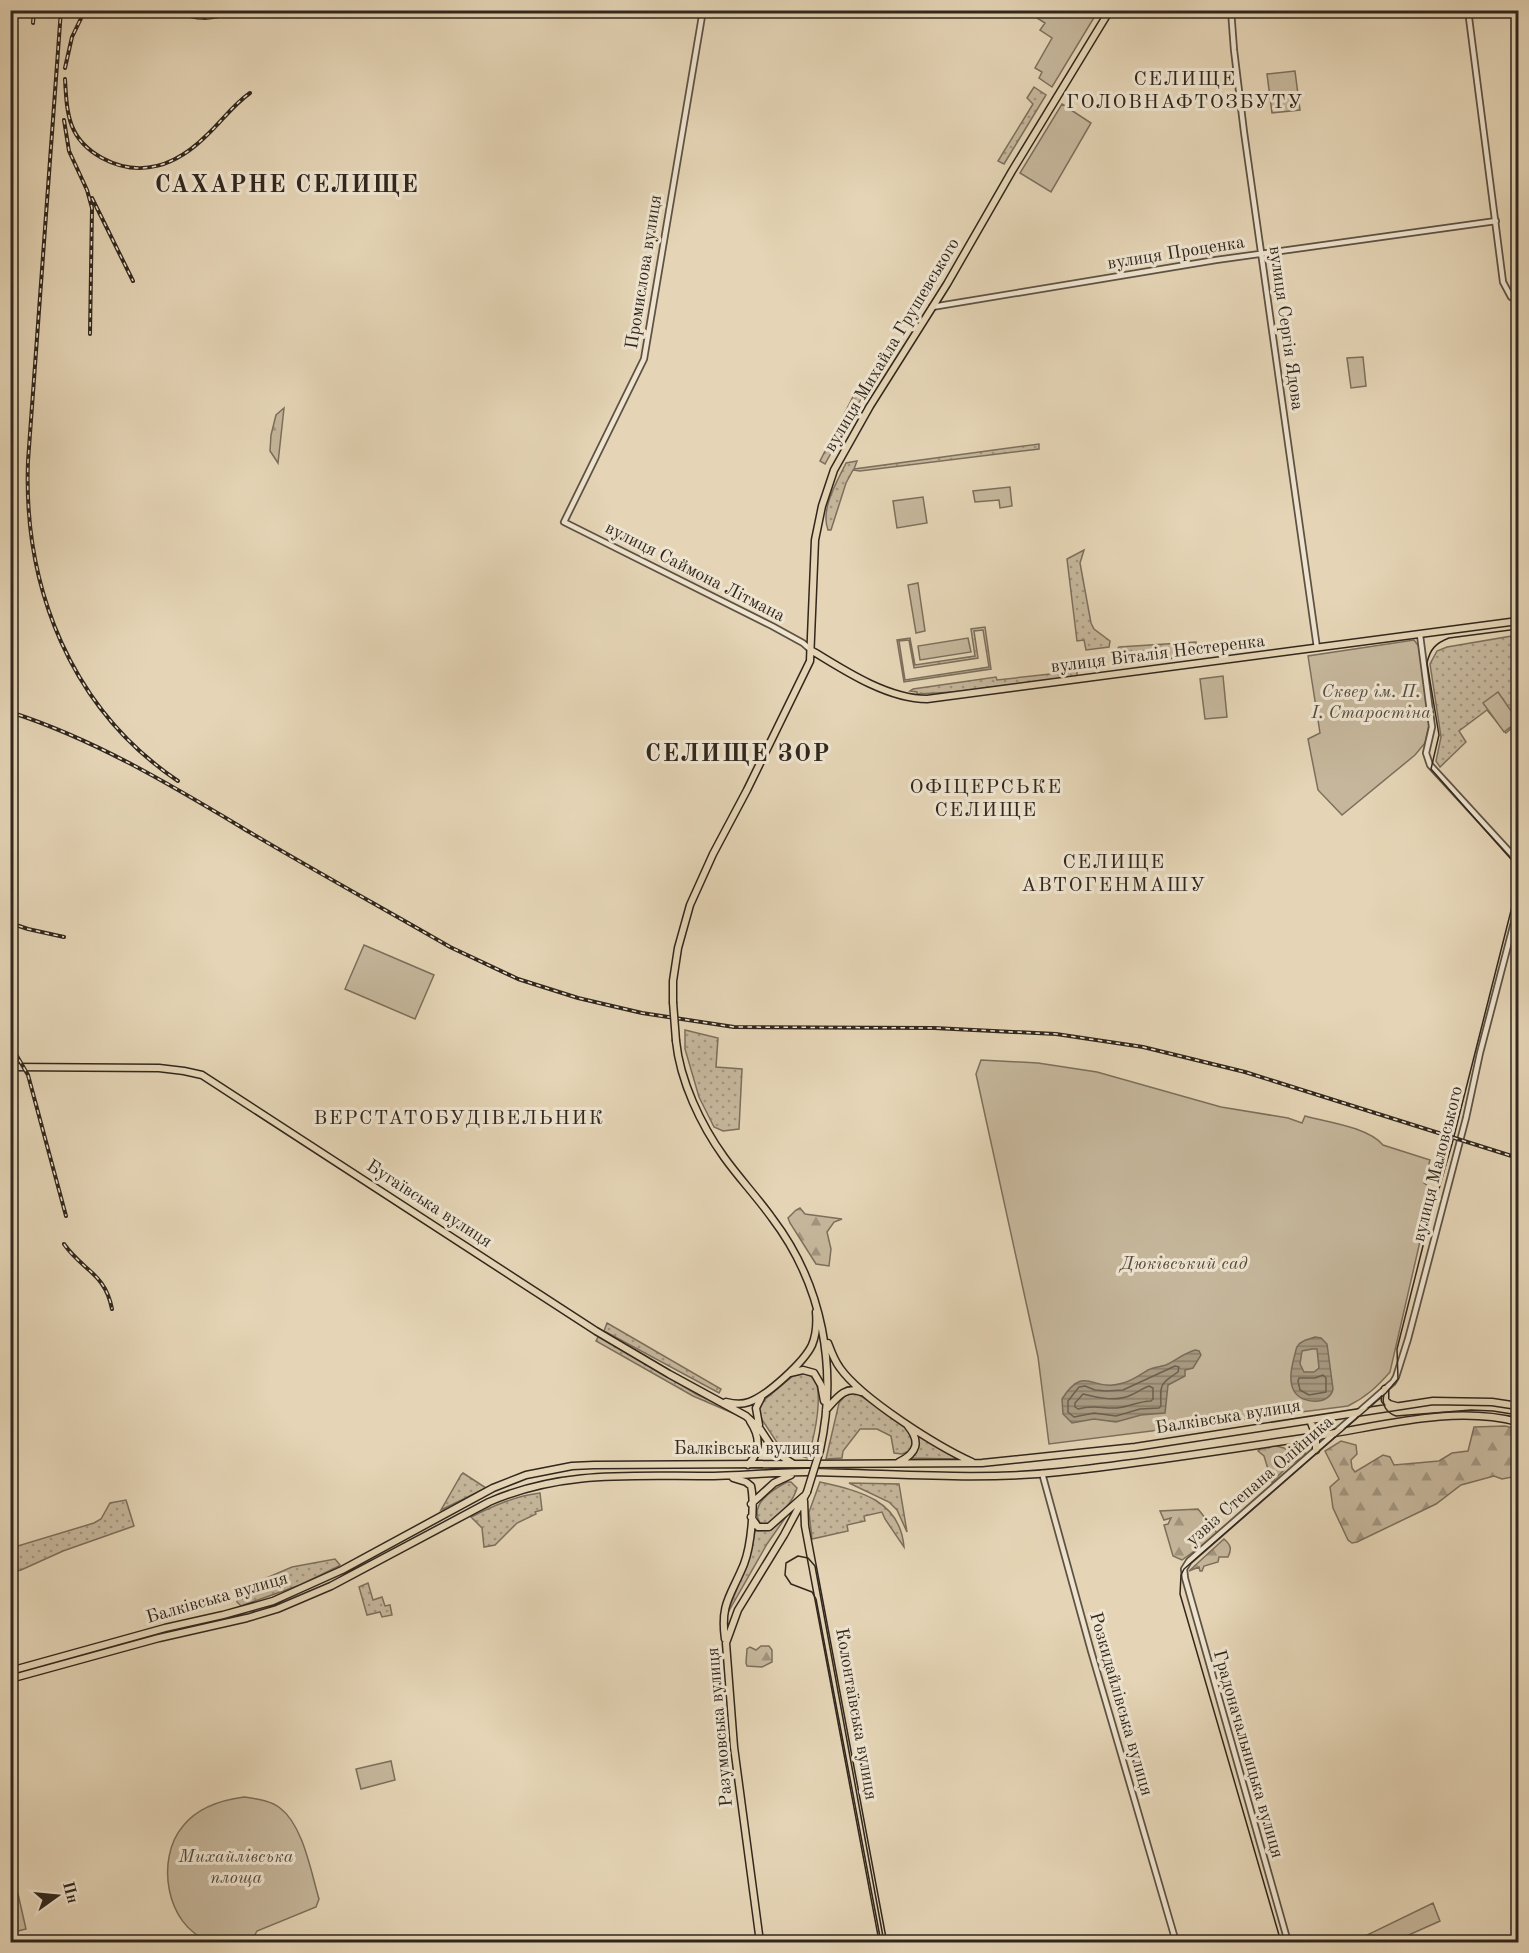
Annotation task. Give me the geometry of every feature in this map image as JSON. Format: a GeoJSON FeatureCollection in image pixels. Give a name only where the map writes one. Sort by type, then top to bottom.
{"type":"FeatureCollection","features":[{"type":"Feature","properties":{"kind":"main road","name":"вулиця Михайла Грушевського"},"geometry":{"type":"LineString","coordinates":[[806,1493],[820,1450],[826,1412],[827,1360],[824,1331],[816,1303],[789,1242],[724,1158],[707,1129],[687,1083],[676,1041],[673,1002],[673,981],[678,948],[690,905],[713,854],[807,670],[811,650],[814,552],[819,517],[834,470],[851,438],[947,284],[1073,68],[1110,10]]}},
{"type":"Feature","properties":{"kind":"main road","name":"вулиця Віталія Нестеренка"},"geometry":{"type":"LineString","coordinates":[[811,650],[892,694],[907,698],[927,699],[1518,621]]}},
{"type":"Feature","properties":{"kind":"main road","name":"Бугаївська вулиця"},"geometry":{"type":"LineString","coordinates":[[10,1067],[159,1068],[202,1075],[596,1331],[746,1416],[760,1429],[775,1452],[796,1464]]}},
{"type":"Feature","properties":{"kind":"main road"},"geometry":{"type":"LineString","coordinates":[[718,1401],[742,1404],[751,1402],[787,1374],[804,1356],[812,1343],[816,1329],[816,1303]]}},
{"type":"Feature","properties":{"kind":"main road"},"geometry":{"type":"LineString","coordinates":[[824,1331],[838,1365],[867,1395],[947,1450],[975,1463]]}},
{"type":"Feature","properties":{"kind":"main road"},"geometry":{"type":"LineString","coordinates":[[787,1374],[803,1370],[814,1373],[821,1385],[826,1412]]}},
{"type":"Feature","properties":{"kind":"main road"},"geometry":{"type":"LineString","coordinates":[[1385,1389],[1385,1400],[1389,1404],[1400,1407]]}},
{"type":"Feature","properties":{"kind":"main road"},"geometry":{"type":"LineString","coordinates":[[826,1412],[838,1396],[846,1390],[856,1390],[867,1395]]}},
{"type":"Feature","properties":{"kind":"main road"},"geometry":{"type":"LineString","coordinates":[[760,1429],[756,1418],[756,1408],[764,1394]]}},
{"type":"Feature","properties":{"kind":"main road","name":"Балківська вулиця"},"geometry":{"type":"LineString","coordinates":[[10,1671],[273,1601],[334,1574],[484,1492],[526,1475],[572,1466],[975,1463],[1135,1447],[1433,1401],[1462,1400],[1518,1406]]}},
{"type":"Feature","properties":{"kind":"main road"},"geometry":{"type":"LineString","coordinates":[[746,1416],[756,1431],[758,1442],[756,1456],[748,1465]]}},
{"type":"Feature","properties":{"kind":"main road","name":"Балківська вулиця"},"geometry":{"type":"LineString","coordinates":[[10,1679],[159,1638],[277,1609],[331,1586],[489,1502],[530,1486],[549,1482],[592,1477],[727,1476],[799,1472],[935,1476],[1042,1473],[1333,1434],[1438,1417],[1484,1416],[1518,1422]]}},
{"type":"Feature","properties":{"kind":"main road"},"geometry":{"type":"LineString","coordinates":[[1310,1420],[1316,1436],[1316,1450]]}},
{"type":"Feature","properties":{"kind":"main road"},"geometry":{"type":"LineString","coordinates":[[896,1464],[911,1454],[916,1442],[915,1435],[904,1421]]}},
{"type":"Feature","properties":{"kind":"main road"},"geometry":{"type":"LineString","coordinates":[[751,1504],[779,1480],[799,1472]]}},
{"type":"Feature","properties":{"kind":"main road"},"geometry":{"type":"LineString","coordinates":[[726,1643],[723,1613],[746,1557],[751,1517],[749,1484],[727,1476]]}},
{"type":"Feature","properties":{"kind":"main road"},"geometry":{"type":"LineString","coordinates":[[751,1517],[758,1527],[769,1527],[806,1493]]}},
{"type":"Feature","properties":{"kind":"main road","name":"Колонтаївська вулиця"},"geometry":{"type":"LineString","coordinates":[[806,1493],[804,1516],[882,1942]]}},
{"type":"Feature","properties":{"kind":"main road","name":"Разумовська вулиця"},"geometry":{"type":"LineString","coordinates":[[760,1942],[734,1747],[726,1643],[738,1610],[784,1535],[806,1493]]}},
{"type":"Feature","properties":{"kind":"street","name":"Промислова вулиця"},"geometry":{"type":"LineString","coordinates":[[564,522],[644,359],[703,10]]}},
{"type":"Feature","properties":{"kind":"street","name":"вулиця Сергія Ядова"},"geometry":{"type":"LineString","coordinates":[[1231,10],[1238,85],[1317,648]]}},
{"type":"Feature","properties":{"kind":"street"},"geometry":{"type":"LineString","coordinates":[[1468,10],[1503,282],[1511,297],[1518,300]]}},
{"type":"Feature","properties":{"kind":"street","name":"вулиця Проценка"},"geometry":{"type":"LineString","coordinates":[[932,307],[1120,275],[1496,221]]}},
{"type":"Feature","properties":{"kind":"street","name":"вулиця Саймона Літмана"},"geometry":{"type":"LineString","coordinates":[[564,522],[772,626],[811,650]]}},
{"type":"Feature","properties":{"kind":"street"},"geometry":{"type":"LineString","coordinates":[[1420,635],[1432,727],[1426,758],[1518,861]]}},
{"type":"Feature","properties":{"kind":"street","name":"вулиця Маловського"},"geometry":{"type":"LineString","coordinates":[[1359,1412],[1396,1377],[1408,1339],[1518,907]]}},
{"type":"Feature","properties":{"kind":"street"},"geometry":{"type":"LineString","coordinates":[[1358,1429],[1356,1419],[1359,1412]]}},
{"type":"Feature","properties":{"kind":"street","name":"узвіз Степана Олійника"},"geometry":{"type":"LineString","coordinates":[[1184,1573],[1189,1561],[1359,1412]]}},
{"type":"Feature","properties":{"kind":"street","name":"Розкидайлівська вулиця"},"geometry":{"type":"LineString","coordinates":[[1042,1473],[1176,1942]]}},
{"type":"Feature","properties":{"kind":"street","name":"Градоначальницька вулиця"},"geometry":{"type":"LineString","coordinates":[[1184,1573],[1288,1942]]}},
{"type":"Feature","properties":{"kind":"green space"},"geometry":{"type":"Polygon","coordinates":[[[1026,11],[1098,11],[1052,87],[1039,78],[1042,72],[1035,68],[1052,38],[1040,30],[1045,23],[1026,11]]]}},
{"type":"Feature","properties":{"kind":"green space"},"geometry":{"type":"Polygon","coordinates":[[[1295,71],[1300,110],[1272,113],[1267,74],[1295,71]]]}},
{"type":"Feature","properties":{"kind":"green space"},"geometry":{"type":"Polygon","coordinates":[[[1034,87],[1046,95],[1004,164],[998,161],[1033,104],[1027,98],[1034,87]]]}},
{"type":"Feature","properties":{"kind":"green space"},"geometry":{"type":"Polygon","coordinates":[[[1062,104],[1091,123],[1051,192],[1020,173],[1062,104]]]}},
{"type":"Feature","properties":{"kind":"green space"},"geometry":{"type":"Polygon","coordinates":[[[1363,357],[1366,386],[1351,388],[1347,358],[1363,357]]]}},
{"type":"Feature","properties":{"kind":"green space"},"geometry":{"type":"Polygon","coordinates":[[[857,389],[861,399],[825,464],[820,461],[857,389]]]}},
{"type":"Feature","properties":{"kind":"green space"},"geometry":{"type":"Polygon","coordinates":[[[284,408],[278,463],[270,451],[271,435],[276,415],[284,408]]]}},
{"type":"Feature","properties":{"kind":"green space"},"geometry":{"type":"Polygon","coordinates":[[[1039,444],[1039,449],[853,470],[846,483],[831,530],[828,530],[826,513],[828,505],[846,463],[857,461],[854,469],[1039,444]]]}},
{"type":"Feature","properties":{"kind":"green space"},"geometry":{"type":"Polygon","coordinates":[[[1010,487],[1012,506],[1000,508],[999,500],[975,502],[973,491],[1010,487]]]}},
{"type":"Feature","properties":{"kind":"green space"},"geometry":{"type":"Polygon","coordinates":[[[923,497],[927,523],[897,528],[893,501],[923,497]]]}},
{"type":"Feature","properties":{"kind":"green space"},"geometry":{"type":"Polygon","coordinates":[[[1084,550],[1080,563],[1091,623],[1094,629],[1110,641],[1109,647],[1086,650],[1084,640],[1077,641],[1067,559],[1084,550]]]}},
{"type":"Feature","properties":{"kind":"green space"},"geometry":{"type":"Polygon","coordinates":[[[918,583],[925,631],[916,633],[908,585],[918,583]]]}},
{"type":"Feature","properties":{"kind":"green space"},"geometry":{"type":"Polygon","coordinates":[[[985,627],[991,669],[904,682],[897,640],[910,638],[915,665],[975,656],[971,629],[985,627]],[[983,630],[974,631],[978,658],[914,668],[909,640],[899,641],[905,680],[989,667],[983,630]]]}},
{"type":"Feature","properties":{"kind":"green space"},"geometry":{"type":"Polygon","coordinates":[[[1518,635],[1518,685],[1515,688],[1518,693],[1518,723],[1506,733],[1487,710],[1459,731],[1466,742],[1440,767],[1436,761],[1441,737],[1430,664],[1437,651],[1447,647],[1518,635]]]}},
{"type":"Feature","properties":{"kind":"green space"},"geometry":{"type":"Polygon","coordinates":[[[968,638],[971,652],[920,660],[918,646],[968,638]]]}},
{"type":"Feature","properties":{"kind":"green space","name":"Сквер ім. П. І. Старостіна"},"geometry":{"type":"Polygon","coordinates":[[[1414,640],[1420,648],[1429,725],[1425,743],[1415,755],[1342,815],[1318,790],[1308,739],[1320,733],[1308,656],[1414,640]]]}},
{"type":"Feature","properties":{"kind":"green space"},"geometry":{"type":"Polygon","coordinates":[[[1196,642],[1198,655],[1113,666],[1112,655],[1119,647],[1196,642]]]}},
{"type":"Feature","properties":{"kind":"green space"},"geometry":{"type":"Polygon","coordinates":[[[1077,671],[1077,676],[954,692],[917,694],[917,692],[910,691],[996,677],[997,680],[1077,671]]]}},
{"type":"Feature","properties":{"kind":"green space"},"geometry":{"type":"Polygon","coordinates":[[[1223,676],[1227,717],[1205,719],[1200,679],[1223,676]]]}},
{"type":"Feature","properties":{"kind":"green space"},"geometry":{"type":"Polygon","coordinates":[[[1498,692],[1518,721],[1504,732],[1483,703],[1498,692]]]}},
{"type":"Feature","properties":{"kind":"green space"},"geometry":{"type":"Polygon","coordinates":[[[364,945],[434,975],[415,1019],[345,989],[364,945]]]}},
{"type":"Feature","properties":{"kind":"green space"},"geometry":{"type":"Polygon","coordinates":[[[685,1030],[718,1038],[716,1067],[742,1069],[739,1129],[723,1131],[714,1127],[699,1097],[685,1049],[685,1030]]]}},
{"type":"Feature","properties":{"kind":"green space","name":"Дюківський сад"},"geometry":{"type":"Polygon","coordinates":[[[981,1060],[1038,1063],[1097,1072],[1221,1107],[1288,1118],[1302,1123],[1305,1116],[1358,1129],[1383,1145],[1430,1160],[1424,1183],[1432,1189],[1390,1372],[1371,1391],[1348,1406],[1049,1444],[1038,1357],[976,1074],[981,1060]]]}},
{"type":"Feature","properties":{"kind":"green space"},"geometry":{"type":"Polygon","coordinates":[[[800,1208],[805,1214],[842,1219],[834,1222],[827,1232],[831,1249],[829,1266],[816,1264],[790,1223],[788,1218],[800,1208]]]}},
{"type":"Feature","properties":{"kind":"green space"},"geometry":{"type":"Polygon","coordinates":[[[607,1323],[721,1389],[719,1393],[604,1331],[607,1323]]]}},
{"type":"Feature","properties":{"kind":"green space"},"geometry":{"type":"Polygon","coordinates":[[[599,1335],[696,1394],[742,1417],[693,1396],[596,1341],[599,1335]]]}},
{"type":"Feature","properties":{"kind":"green space"},"geometry":{"type":"Polygon","coordinates":[[[803,1373],[815,1378],[818,1396],[815,1429],[808,1458],[784,1451],[780,1447],[759,1415],[758,1408],[794,1375],[803,1373]]]}},
{"type":"Feature","properties":{"kind":"green space"},"geometry":{"type":"Polygon","coordinates":[[[852,1393],[859,1395],[904,1426],[913,1439],[909,1451],[902,1454],[894,1453],[891,1436],[877,1429],[860,1429],[843,1451],[842,1458],[826,1459],[839,1403],[845,1396],[852,1393]]]}},
{"type":"Feature","properties":{"kind":"green space"},"geometry":{"type":"Polygon","coordinates":[[[1505,1426],[1518,1429],[1518,1476],[1502,1479],[1494,1476],[1461,1485],[1436,1504],[1357,1542],[1352,1543],[1348,1540],[1333,1508],[1330,1487],[1339,1479],[1325,1451],[1341,1441],[1356,1445],[1357,1454],[1351,1460],[1355,1472],[1383,1455],[1390,1457],[1394,1465],[1439,1461],[1452,1453],[1468,1451],[1474,1427],[1505,1426]]]}},
{"type":"Feature","properties":{"kind":"green space"},"geometry":{"type":"Polygon","coordinates":[[[918,1434],[955,1457],[954,1459],[912,1458],[918,1446],[918,1434]]]}},
{"type":"Feature","properties":{"kind":"green space"},"geometry":{"type":"Polygon","coordinates":[[[1273,1445],[1291,1452],[1302,1446],[1306,1449],[1304,1457],[1290,1464],[1272,1482],[1264,1456],[1258,1451],[1262,1447],[1269,1448],[1273,1445]]]}},
{"type":"Feature","properties":{"kind":"green space"},"geometry":{"type":"Polygon","coordinates":[[[463,1473],[486,1488],[441,1510],[461,1475],[463,1473]]]}},
{"type":"Feature","properties":{"kind":"green space"},"geometry":{"type":"Polygon","coordinates":[[[791,1482],[797,1488],[789,1503],[767,1525],[760,1523],[757,1510],[760,1504],[769,1493],[791,1482]]]}},
{"type":"Feature","properties":{"kind":"green space"},"geometry":{"type":"Polygon","coordinates":[[[820,1482],[849,1489],[876,1500],[895,1518],[901,1531],[904,1547],[882,1512],[864,1516],[865,1521],[847,1525],[848,1531],[812,1539],[809,1512],[820,1482]]]}},
{"type":"Feature","properties":{"kind":"green space"},"geometry":{"type":"Polygon","coordinates":[[[849,1483],[899,1484],[907,1532],[897,1510],[889,1502],[849,1483]]]}},
{"type":"Feature","properties":{"kind":"green space"},"geometry":{"type":"Polygon","coordinates":[[[540,1493],[542,1510],[517,1523],[495,1545],[484,1547],[482,1528],[471,1517],[504,1502],[540,1493]]]}},
{"type":"Feature","properties":{"kind":"green space"},"geometry":{"type":"Polygon","coordinates":[[[126,1500],[134,1526],[11,1572],[11,1548],[94,1523],[101,1519],[110,1503],[126,1500]]]}},
{"type":"Feature","properties":{"kind":"green space"},"geometry":{"type":"Polygon","coordinates":[[[1198,1509],[1218,1534],[1182,1560],[1173,1556],[1164,1525],[1168,1524],[1171,1518],[1164,1520],[1160,1511],[1198,1509]]]}},
{"type":"Feature","properties":{"kind":"green space"},"geometry":{"type":"Polygon","coordinates":[[[788,1514],[767,1544],[726,1616],[749,1559],[755,1531],[771,1530],[788,1514]]]}},
{"type":"Feature","properties":{"kind":"green space"},"geometry":{"type":"Polygon","coordinates":[[[1224,1539],[1230,1547],[1228,1557],[1219,1557],[1218,1562],[1204,1566],[1202,1571],[1199,1567],[1189,1571],[1224,1539]]]}},
{"type":"Feature","properties":{"kind":"green space"},"geometry":{"type":"Polygon","coordinates":[[[335,1559],[339,1566],[300,1585],[241,1606],[237,1602],[236,1591],[292,1567],[335,1559]]]}},
{"type":"Feature","properties":{"kind":"green space"},"geometry":{"type":"Polygon","coordinates":[[[368,1583],[373,1600],[382,1597],[385,1606],[390,1605],[392,1615],[382,1617],[380,1612],[367,1615],[359,1587],[368,1583]]]}},
{"type":"Feature","properties":{"kind":"green space"},"geometry":{"type":"Polygon","coordinates":[[[761,1646],[769,1646],[772,1650],[772,1662],[762,1667],[747,1666],[747,1649],[750,1647],[756,1650],[761,1646]]]}},
{"type":"Feature","properties":{"kind":"green space"},"geometry":{"type":"Polygon","coordinates":[[[391,1761],[395,1780],[361,1789],[356,1769],[391,1761]]]}},
{"type":"Feature","properties":{"kind":"green space","name":"Михайлівська площа"},"geometry":{"type":"Polygon","coordinates":[[[244,1797],[272,1803],[288,1816],[305,1850],[319,1899],[316,1907],[257,1931],[251,1942],[213,1942],[194,1933],[174,1907],[169,1890],[169,1856],[174,1840],[189,1819],[219,1802],[244,1797]]]}},
{"type":"Feature","properties":{"kind":"green space"},"geometry":{"type":"Polygon","coordinates":[[[18,1894],[26,1929],[14,1932],[11,1895],[18,1894]]]}},
{"type":"Feature","properties":{"kind":"green space"},"geometry":{"type":"Polygon","coordinates":[[[1433,1903],[1440,1921],[1393,1942],[1370,1942],[1367,1935],[1433,1903]]]}},
{"type":"Feature","properties":{"kind":"water"},"geometry":{"type":"Polygon","coordinates":[[[1315,1337],[1321,1338],[1327,1344],[1333,1389],[1327,1398],[1309,1401],[1298,1396],[1294,1391],[1291,1377],[1298,1345],[1315,1337]],[[1317,1349],[1302,1351],[1300,1364],[1304,1372],[1314,1372],[1319,1368],[1317,1349]]]}},
{"type":"Feature","properties":{"kind":"water"},"geometry":{"type":"Polygon","coordinates":[[[1195,1350],[1201,1355],[1193,1368],[1185,1370],[1185,1376],[1168,1385],[1165,1413],[1141,1415],[1116,1422],[1094,1419],[1072,1423],[1063,1414],[1062,1399],[1077,1383],[1090,1381],[1112,1385],[1123,1383],[1195,1350]]]}},
{"type":"Feature","properties":{"kind":"tram line"},"geometry":{"type":"LineString","coordinates":[[1518,629],[1449,638],[1434,647],[1427,663],[1439,735],[1431,769],[1518,867]]}},
{"type":"Feature","properties":{"kind":"tram line"},"geometry":{"type":"LineString","coordinates":[[1281,1942],[1180,1594],[1181,1575],[1184,1569],[1386,1393],[1398,1379],[1397,1349],[1518,883]]}},
{"type":"Feature","properties":{"kind":"tram line"},"geometry":{"type":"LineString","coordinates":[[1384,1395],[1383,1402],[1386,1408],[1396,1416],[1471,1410],[1518,1415]]}},
{"type":"Feature","properties":{"kind":"tram line"},"geometry":{"type":"LineString","coordinates":[[881,1942],[816,1599],[812,1592],[791,1584],[785,1575],[786,1563],[798,1556],[808,1558],[815,1566],[884,1942]]}},
{"type":"Feature","properties":{"kind":"railway"},"geometry":{"type":"LineString","coordinates":[[33,23],[34,10]]}},
{"type":"Feature","properties":{"kind":"railway"},"geometry":{"type":"LineString","coordinates":[[61,10],[28,461],[29,508],[34,554],[45,599],[61,642],[82,682],[109,718],[141,752],[178,781]]}},
{"type":"Feature","properties":{"kind":"railway"},"geometry":{"type":"LineString","coordinates":[[65,68],[72,37],[85,10]]}},
{"type":"Feature","properties":{"kind":"railway"},"geometry":{"type":"LineString","coordinates":[[171,10],[204,18],[237,10]]}},
{"type":"Feature","properties":{"kind":"railway"},"geometry":{"type":"LineString","coordinates":[[65,79],[69,115],[82,143],[102,158],[116,164],[144,168],[158,166],[183,154],[207,135],[250,93]]}},
{"type":"Feature","properties":{"kind":"railway"},"geometry":{"type":"LineString","coordinates":[[64,120],[69,151],[87,190],[92,208],[90,334]]}},
{"type":"Feature","properties":{"kind":"railway"},"geometry":{"type":"LineString","coordinates":[[92,198],[133,281]]}},
{"type":"Feature","properties":{"kind":"railway"},"geometry":{"type":"LineString","coordinates":[[10,712],[74,736],[134,766],[450,947],[518,979],[578,998],[642,1013],[734,1027],[934,1028],[1056,1034],[1143,1047],[1245,1072],[1518,1158]]}},
{"type":"Feature","properties":{"kind":"railway"},"geometry":{"type":"LineString","coordinates":[[10,923],[64,937]]}},
{"type":"Feature","properties":{"kind":"railway"},"geometry":{"type":"LineString","coordinates":[[10,1044],[28,1075],[66,1216]]}},
{"type":"Feature","properties":{"kind":"railway"},"geometry":{"type":"LineString","coordinates":[[64,1244],[99,1280],[109,1297],[112,1309]]}},
{"type":"Feature","properties":{"kind":"district","name":"СЕЛИЩЕ ГОЛОВНАФТОЗБУТУ"},"geometry":{"type":"Point","coordinates":[1185,92]}},
{"type":"Feature","properties":{"kind":"district","name":"САХАРНЕ СЕЛИЩЕ"},"geometry":{"type":"Point","coordinates":[287,186]}},
{"type":"Feature","properties":{"kind":"district","name":"СЕЛИЩЕ ЗОР"},"geometry":{"type":"Point","coordinates":[738,755]}},
{"type":"Feature","properties":{"kind":"district","name":"ОФІЦЕРСЬКЕ СЕЛИЩЕ"},"geometry":{"type":"Point","coordinates":[986,800]}},
{"type":"Feature","properties":{"kind":"district","name":"СЕЛИЩЕ АВТОГЕНМАШУ"},"geometry":{"type":"Point","coordinates":[1114,874]}},
{"type":"Feature","properties":{"kind":"district","name":"ВЕРСТАТОБУДІВЕЛЬНИК"},"geometry":{"type":"Point","coordinates":[459,1119]}}]}
